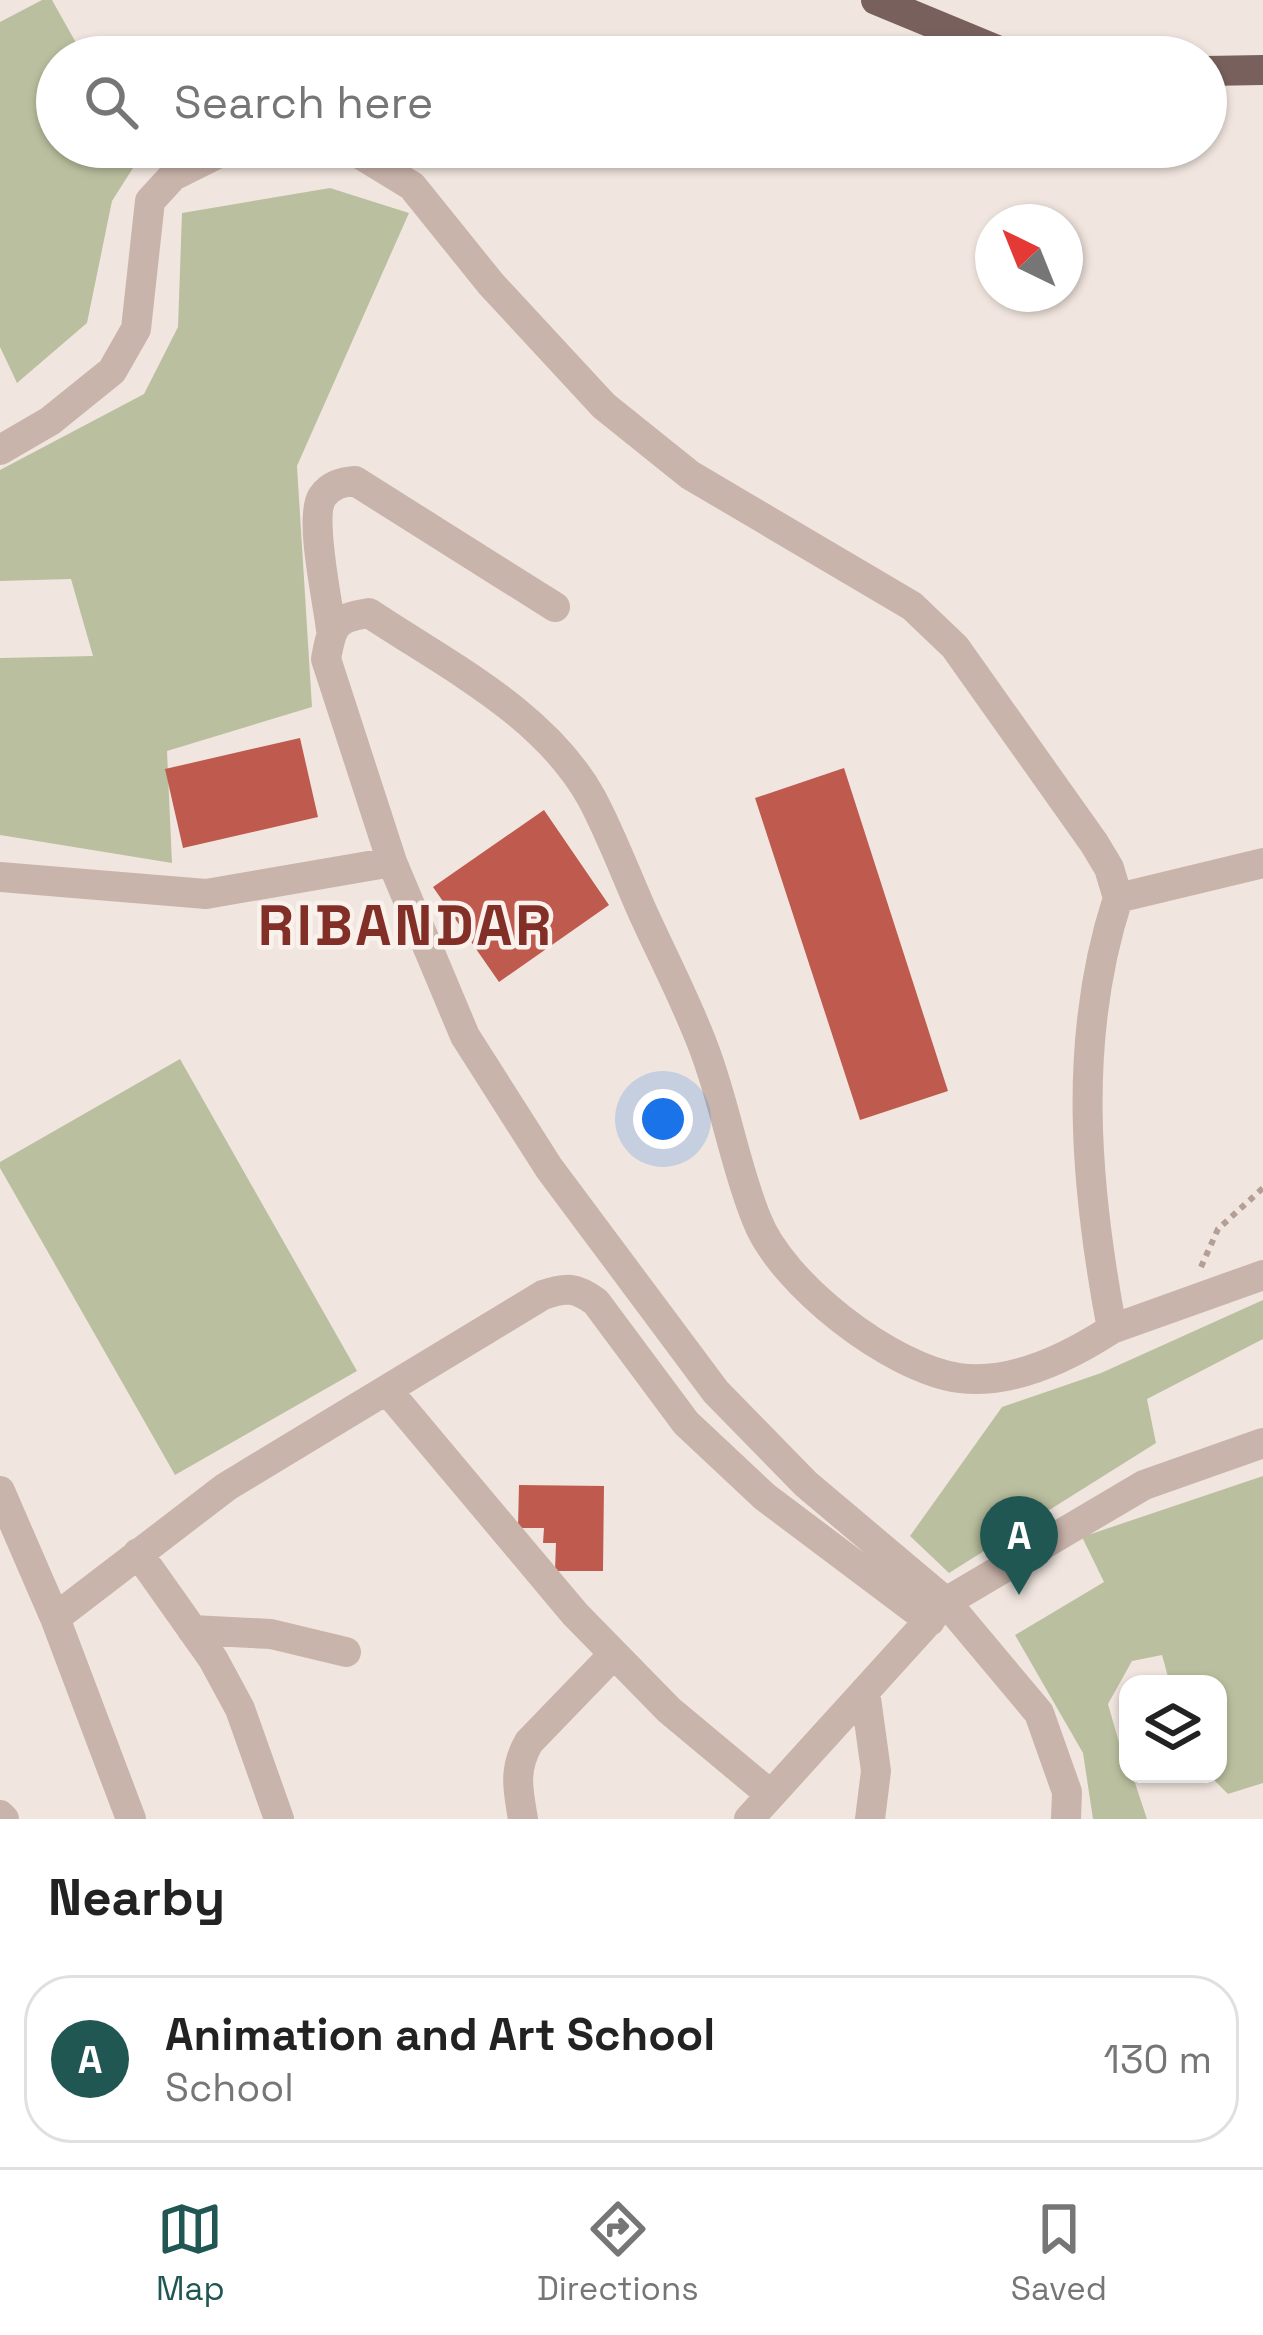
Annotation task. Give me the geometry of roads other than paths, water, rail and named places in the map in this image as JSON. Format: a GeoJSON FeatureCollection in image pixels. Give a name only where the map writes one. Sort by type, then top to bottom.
{"type":"FeatureCollection","features":[{"type":"Feature","properties":{"kind":"main road"},"geometry":{"type":"LineString","coordinates":[[876,0],[963,36]]}},
{"type":"Feature","properties":{"kind":"main road"},"geometry":{"type":"LineString","coordinates":[[1227,70],[1263,70]]}},
{"type":"Feature","properties":{"kind":"street"},"geometry":{"type":"LineString","coordinates":[[0,450],[50,422],[112,371],[136,329],[150,201],[173,176],[189,168]]}},
{"type":"Feature","properties":{"kind":"street"},"geometry":{"type":"LineString","coordinates":[[383,168],[412,186],[491,284],[604,406],[690,475],[912,606],[955,646],[1094,843],[1109,868],[1118,898],[1103,945],[1089,1032],[1087,1129],[1094,1235],[1112,1329]]}},
{"type":"Feature","properties":{"kind":"street"},"geometry":{"type":"LineString","coordinates":[[555,607],[355,481],[338,482],[322,496],[316,517],[331,630],[326,659],[392,862],[465,1036],[549,1168],[716,1392],[1039,1713],[1067,1792],[1066,1819]]}},
{"type":"Feature","properties":{"kind":"street"},"geometry":{"type":"LineString","coordinates":[[331,630],[347,616],[369,613],[515,712],[560,752],[590,797],[704,1047],[758,1223],[792,1276],[846,1323],[914,1362],[959,1378],[1010,1375],[1073,1354],[1112,1329],[1263,1275]]}},
{"type":"Feature","properties":{"kind":"street"},"geometry":{"type":"LineString","coordinates":[[0,878],[206,894],[392,862]]}},
{"type":"Feature","properties":{"kind":"street"},"geometry":{"type":"LineString","coordinates":[[1118,898],[1263,863]]}},
{"type":"Feature","properties":{"kind":"street"},"geometry":{"type":"LineString","coordinates":[[55,1618],[226,1486],[543,1295],[562,1288],[578,1289],[596,1302],[686,1423],[765,1497],[938,1611]]}},
{"type":"Feature","properties":{"kind":"street"},"geometry":{"type":"LineString","coordinates":[[387,1390],[575,1614],[669,1710],[771,1795]]}},
{"type":"Feature","properties":{"kind":"street"},"geometry":{"type":"LineString","coordinates":[[749,1819],[938,1611],[1144,1485],[1263,1443]]}},
{"type":"Feature","properties":{"kind":"street"},"geometry":{"type":"LineString","coordinates":[[0,1491],[55,1618],[131,1819]]}},
{"type":"Feature","properties":{"kind":"street"},"geometry":{"type":"LineString","coordinates":[[138,1553],[213,1659],[240,1709],[279,1819]]}},
{"type":"Feature","properties":{"kind":"street"},"geometry":{"type":"LineString","coordinates":[[192,1630],[271,1634],[346,1652]]}},
{"type":"Feature","properties":{"kind":"street"},"geometry":{"type":"LineString","coordinates":[[523,1819],[516,1781],[519,1760],[529,1742],[614,1654]]}},
{"type":"Feature","properties":{"kind":"street"},"geometry":{"type":"LineString","coordinates":[[865,1690],[876,1771],[870,1819]]}},
{"type":"Feature","properties":{"kind":"place","name":"Animation and Art School"},"geometry":{"type":"Point","coordinates":[1019,1595]}},
{"type":"Feature","properties":{"kind":"district","name":"RIBANDAR"},"geometry":{"type":"Point","coordinates":[406,925]}}]}
